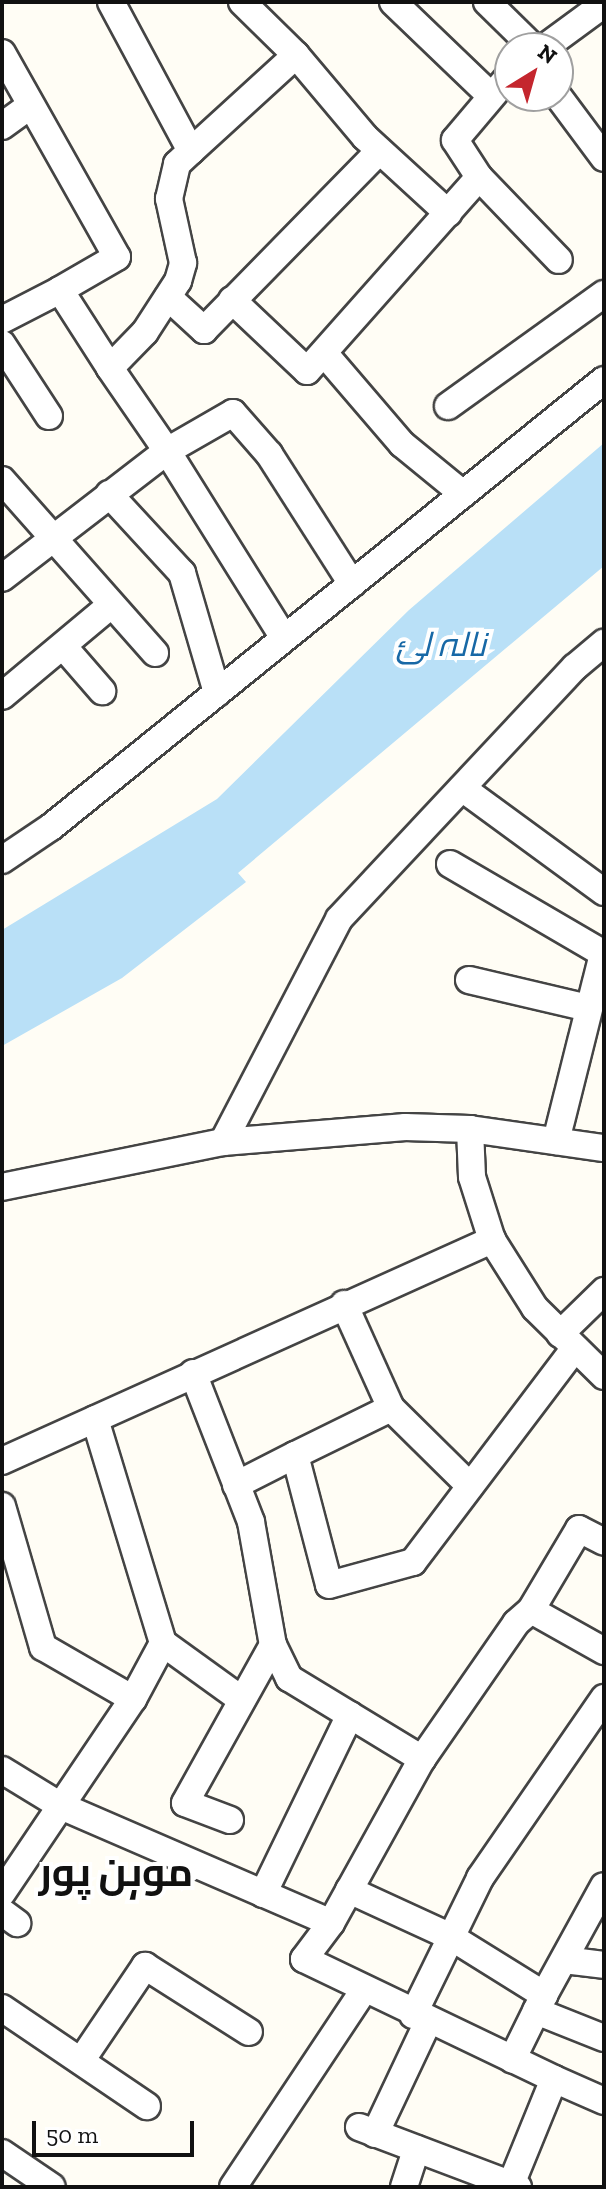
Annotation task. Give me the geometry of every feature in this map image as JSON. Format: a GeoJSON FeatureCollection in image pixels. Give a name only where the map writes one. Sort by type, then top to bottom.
{"type":"FeatureCollection","features":[{"type":"Feature","properties":{"kind":"street"},"geometry":{"type":"LineString","coordinates":[[111,2],[191,151]]}},
{"type":"Feature","properties":{"kind":"street"},"geometry":{"type":"LineString","coordinates":[[242,2],[296,55],[379,151],[448,213]]}},
{"type":"Feature","properties":{"kind":"street"},"geometry":{"type":"LineString","coordinates":[[393,2],[490,95]]}},
{"type":"Feature","properties":{"kind":"street"},"geometry":{"type":"LineString","coordinates":[[487,2],[518,32]]}},
{"type":"Feature","properties":{"kind":"street"},"geometry":{"type":"LineString","coordinates":[[566,32],[604,4]]}},
{"type":"Feature","properties":{"kind":"street"},"geometry":{"type":"LineString","coordinates":[[2,53],[28,107],[117,257],[2,320]]}},
{"type":"Feature","properties":{"kind":"street"},"geometry":{"type":"LineString","coordinates":[[110,368],[145,332],[168,297],[183,263],[169,199],[177,164],[296,55]]}},
{"type":"Feature","properties":{"kind":"street"},"geometry":{"type":"LineString","coordinates":[[494,91],[455,140],[479,177],[559,260]]}},
{"type":"Feature","properties":{"kind":"street"},"geometry":{"type":"LineString","coordinates":[[2,126],[28,107]]}},
{"type":"Feature","properties":{"kind":"street"},"geometry":{"type":"LineString","coordinates":[[570,112],[604,158]]}},
{"type":"Feature","properties":{"kind":"street"},"geometry":{"type":"LineString","coordinates":[[168,297],[204,330],[379,151]]}},
{"type":"Feature","properties":{"kind":"street"},"geometry":{"type":"LineString","coordinates":[[232,300],[307,371],[479,177]]}},
{"type":"Feature","properties":{"kind":"street"},"geometry":{"type":"LineString","coordinates":[[60,290],[167,451],[284,638]]}},
{"type":"Feature","properties":{"kind":"street"},"geometry":{"type":"LineString","coordinates":[[448,406],[604,294]]}},
{"type":"Feature","properties":{"kind":"street"},"geometry":{"type":"LineString","coordinates":[[2,344],[49,416]]}},
{"type":"Feature","properties":{"kind":"street"},"geometry":{"type":"LineString","coordinates":[[324,353],[402,444],[463,494]]}},
{"type":"Feature","properties":{"kind":"street"},"geometry":{"type":"LineString","coordinates":[[2,860],[217,693],[604,380]]}},
{"type":"Feature","properties":{"kind":"street"},"geometry":{"type":"LineString","coordinates":[[2,578],[51,536],[167,451],[233,413],[269,454],[352,584]]}},
{"type":"Feature","properties":{"kind":"street"},"geometry":{"type":"LineString","coordinates":[[2,480],[155,653]]}},
{"type":"Feature","properties":{"kind":"street"},"geometry":{"type":"LineString","coordinates":[[109,494],[182,573],[217,693]]}},
{"type":"Feature","properties":{"kind":"street"},"geometry":{"type":"LineString","coordinates":[[2,696],[111,605]]}},
{"type":"Feature","properties":{"kind":"street"},"geometry":{"type":"LineString","coordinates":[[223,1142],[339,919],[575,667],[604,643]]}},
{"type":"Feature","properties":{"kind":"street"},"geometry":{"type":"LineString","coordinates":[[63,646],[102,691]]}},
{"type":"Feature","properties":{"kind":"street"},"geometry":{"type":"LineString","coordinates":[[462,788],[604,892]]}},
{"type":"Feature","properties":{"kind":"street"},"geometry":{"type":"LineString","coordinates":[[450,864],[604,954],[556,1141]]}},
{"type":"Feature","properties":{"kind":"street"},"geometry":{"type":"LineString","coordinates":[[469,980],[588,1008]]}},
{"type":"Feature","properties":{"kind":"street"},"geometry":{"type":"LineString","coordinates":[[2,1187],[223,1142],[405,1127],[470,1129],[604,1148]]}},
{"type":"Feature","properties":{"kind":"street"},"geometry":{"type":"LineString","coordinates":[[470,1129],[472,1177],[492,1240],[535,1308],[604,1376]]}},
{"type":"Feature","properties":{"kind":"street"},"geometry":{"type":"LineString","coordinates":[[2,1461],[344,1304],[492,1240]]}},
{"type":"Feature","properties":{"kind":"street"},"geometry":{"type":"LineString","coordinates":[[344,1304],[391,1408],[470,1486]]}},
{"type":"Feature","properties":{"kind":"street"},"geometry":{"type":"LineString","coordinates":[[295,1455],[329,1585],[413,1562],[470,1486],[567,1341],[599,1306]]}},
{"type":"Feature","properties":{"kind":"street"},"geometry":{"type":"LineString","coordinates":[[193,1373],[251,1522],[273,1645],[289,1678],[422,1759]]}},
{"type":"Feature","properties":{"kind":"street"},"geometry":{"type":"LineString","coordinates":[[236,1485],[391,1408]]}},
{"type":"Feature","properties":{"kind":"street"},"geometry":{"type":"LineString","coordinates":[[95,1419],[163,1643],[242,1700]]}},
{"type":"Feature","properties":{"kind":"street"},"geometry":{"type":"LineString","coordinates":[[2,1506],[43,1647],[133,1699]]}},
{"type":"Feature","properties":{"kind":"street"},"geometry":{"type":"LineString","coordinates":[[604,1542],[579,1529],[531,1610],[422,1759],[331,1923],[304,1959],[421,2019],[604,2101]]}},
{"type":"Feature","properties":{"kind":"street"},"geometry":{"type":"LineString","coordinates":[[531,1610],[604,1651]]}},
{"type":"Feature","properties":{"kind":"street"},"geometry":{"type":"LineString","coordinates":[[2,1893],[133,1699],[163,1643]]}},
{"type":"Feature","properties":{"kind":"street"},"geometry":{"type":"LineString","coordinates":[[230,1820],[185,1803],[273,1645]]}},
{"type":"Feature","properties":{"kind":"street"},"geometry":{"type":"LineString","coordinates":[[554,2079],[513,2186],[367,2130],[421,2019],[451,1937],[480,1878],[604,1698]]}},
{"type":"Feature","properties":{"kind":"street"},"geometry":{"type":"LineString","coordinates":[[263,1894],[350,1715]]}},
{"type":"Feature","properties":{"kind":"street"},"geometry":{"type":"LineString","coordinates":[[2,1770],[61,1806],[331,1923]]}},
{"type":"Feature","properties":{"kind":"street"},"geometry":{"type":"LineString","coordinates":[[512,2060],[604,1886]]}},
{"type":"Feature","properties":{"kind":"street"},"geometry":{"type":"LineString","coordinates":[[349,1890],[451,1937],[540,2003],[604,2038]]}},
{"type":"Feature","properties":{"kind":"street"},"geometry":{"type":"LineString","coordinates":[[564,1960],[604,1965]]}},
{"type":"Feature","properties":{"kind":"street"},"geometry":{"type":"LineString","coordinates":[[81,2061],[145,1966],[249,2032]]}},
{"type":"Feature","properties":{"kind":"street"},"geometry":{"type":"LineString","coordinates":[[233,2187],[364,1990]]}},
{"type":"Feature","properties":{"kind":"street"},"geometry":{"type":"LineString","coordinates":[[2,2008],[147,2106]]}},
{"type":"Feature","properties":{"kind":"street"},"geometry":{"type":"LineString","coordinates":[[404,2187],[416,2149]]}},
{"type":"Feature","properties":{"kind":"street"},"geometry":{"type":"LineString","coordinates":[[2,2153],[52,2187]]}},
{"type":"Feature","properties":{"kind":"water","name":"نالہ لئ"},"geometry":{"type":"Polygon","coordinates":[[[604,443],[604,566],[238,873],[246,882],[122,978],[2,1046],[2,930],[217,799],[409,610],[604,443]]]}},
{"type":"Feature","properties":{"kind":"district","name":"موہن پور"},"geometry":{"type":"Point","coordinates":[116,1872]}}]}
